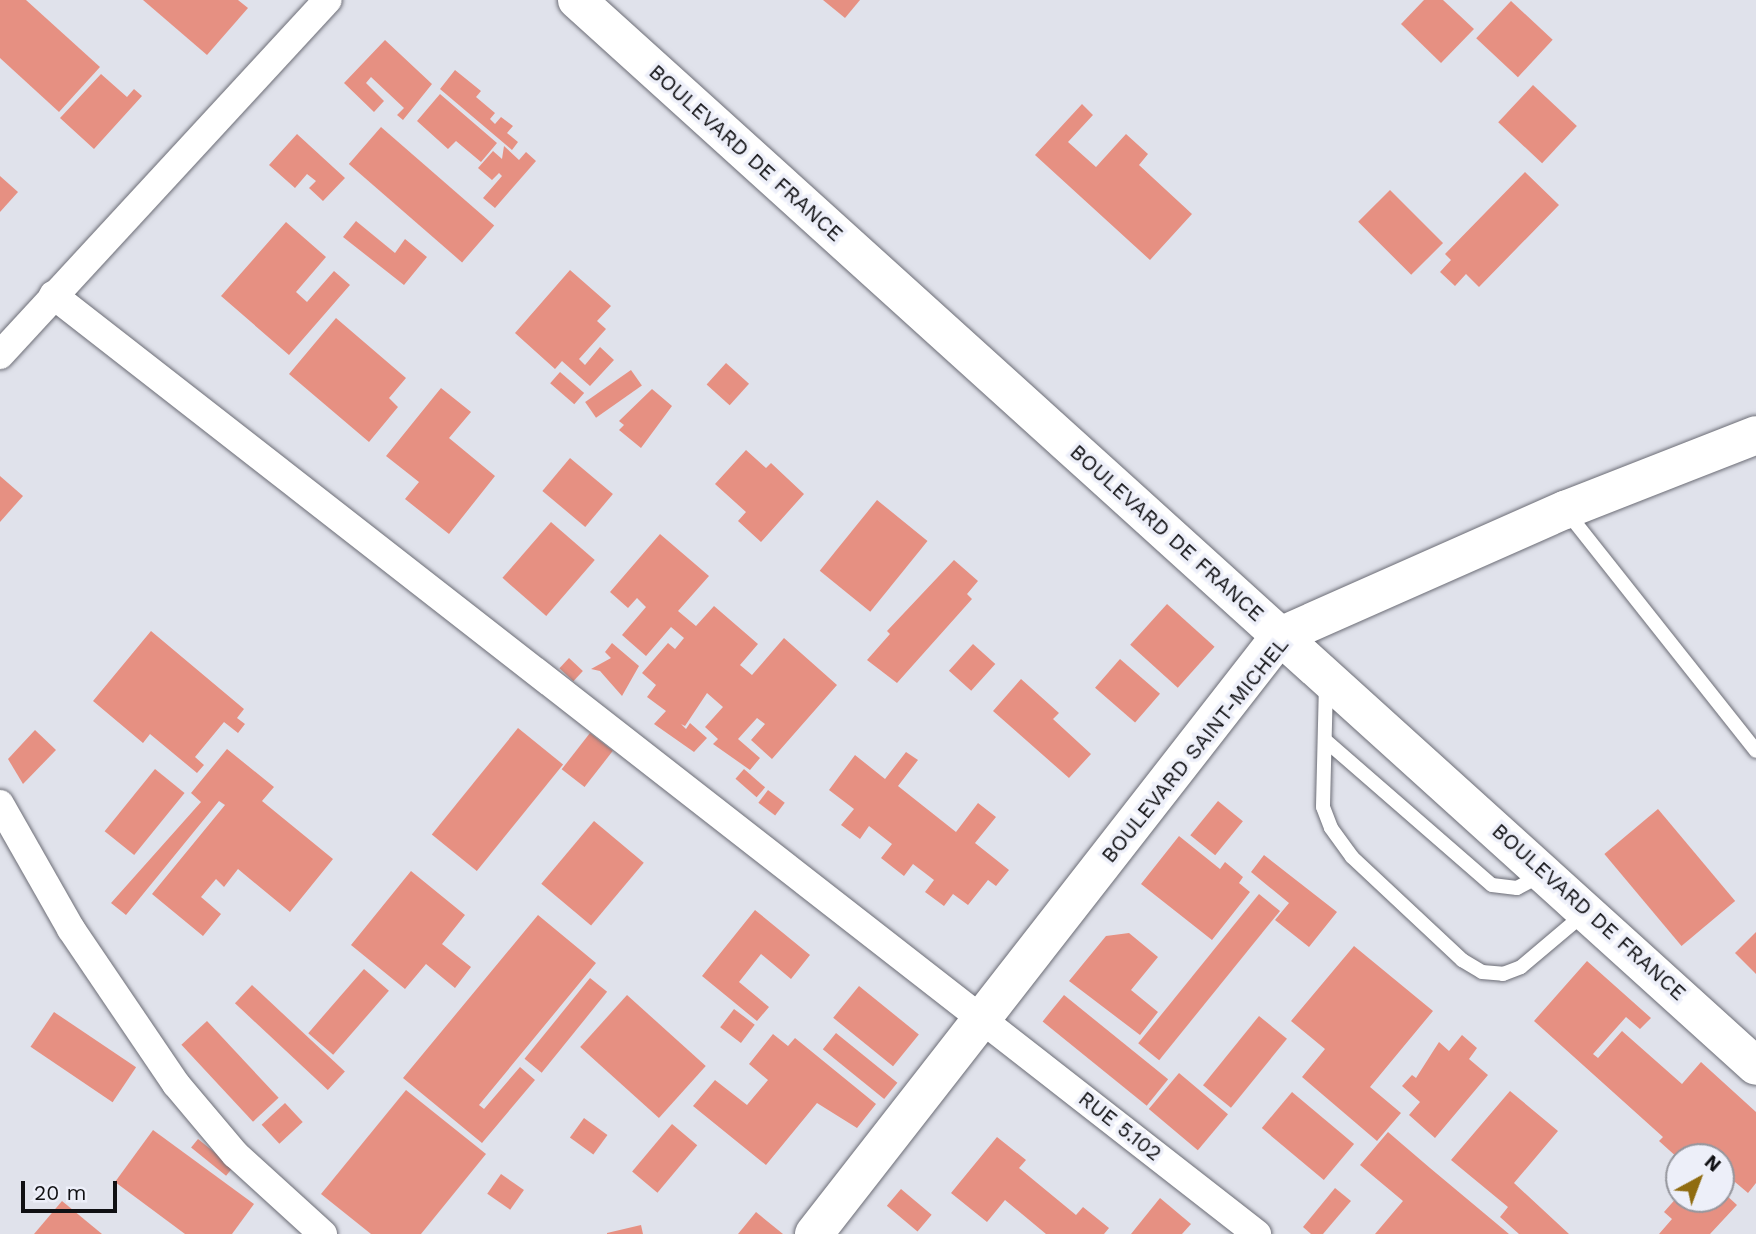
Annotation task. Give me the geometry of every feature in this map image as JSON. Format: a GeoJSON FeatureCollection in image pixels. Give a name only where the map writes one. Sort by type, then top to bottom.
{"type":"FeatureCollection","features":[{"type":"Feature","properties":{"kind":"street"},"geometry":{"type":"LineString","coordinates":[[0,355],[328,0]]}},
{"type":"Feature","properties":{"kind":"street","name":"BOULEVARD DE FRANCE"},"geometry":{"type":"LineString","coordinates":[[577,0],[1326,678],[1548,872],[1756,1066]]}},
{"type":"Feature","properties":{"kind":"street","name":"RUE 5.102"},"geometry":{"type":"LineString","coordinates":[[53,295],[1257,1234]]}},
{"type":"Feature","properties":{"kind":"street","name":"BOULEVARD SAINT-MICHEL"},"geometry":{"type":"LineString","coordinates":[[814,1234],[1280,636],[1565,510],[1756,435]]}},
{"type":"Feature","properties":{"kind":"street"},"geometry":{"type":"LineString","coordinates":[[0,804],[71,929],[176,1084],[235,1154],[323,1234]]}},
{"type":"Feature","properties":{"kind":"lane"},"geometry":{"type":"LineString","coordinates":[[1565,510],[1756,751]]}},
{"type":"Feature","properties":{"kind":"lane"},"geometry":{"type":"LineString","coordinates":[[1326,678],[1323,807],[1331,828],[1352,857],[1462,960],[1482,972],[1503,974],[1521,967],[1588,910]]}},
{"type":"Feature","properties":{"kind":"lane"},"geometry":{"type":"LineString","coordinates":[[1325,740],[1492,885],[1517,888],[1548,872]]}},
{"type":"Feature","properties":{"kind":"building"},"geometry":{"type":"Polygon","coordinates":[[[0,0],[26,0],[100,67],[59,112],[0,58],[0,0]]]}},
{"type":"Feature","properties":{"kind":"building"},"geometry":{"type":"Polygon","coordinates":[[[143,0],[238,0],[248,8],[207,55],[143,0]]]}},
{"type":"Feature","properties":{"kind":"building"},"geometry":{"type":"Polygon","coordinates":[[[823,0],[860,0],[845,18],[823,0]]]}},
{"type":"Feature","properties":{"kind":"building"},"geometry":{"type":"Polygon","coordinates":[[[1424,0],[1443,0],[1474,29],[1441,63],[1401,24],[1424,0]]]}},
{"type":"Feature","properties":{"kind":"building"},"geometry":{"type":"Polygon","coordinates":[[[1511,1],[1553,40],[1518,77],[1476,38],[1511,1]]]}},
{"type":"Feature","properties":{"kind":"building"},"geometry":{"type":"Polygon","coordinates":[[[385,40],[432,84],[403,120],[397,115],[404,108],[371,77],[366,83],[384,101],[374,112],[344,83],[385,40]]]}},
{"type":"Feature","properties":{"kind":"building"},"geometry":{"type":"Polygon","coordinates":[[[455,70],[481,91],[476,97],[495,113],[490,119],[495,124],[501,117],[513,126],[507,133],[518,142],[512,150],[440,89],[455,70]]]}},
{"type":"Feature","properties":{"kind":"building"},"geometry":{"type":"Polygon","coordinates":[[[101,74],[127,97],[134,89],[142,96],[94,149],[60,118],[101,74]]]}},
{"type":"Feature","properties":{"kind":"building"},"geometry":{"type":"Polygon","coordinates":[[[1533,85],[1577,126],[1542,163],[1498,122],[1533,85]]]}},
{"type":"Feature","properties":{"kind":"building"},"geometry":{"type":"Polygon","coordinates":[[[440,94],[497,143],[481,162],[456,141],[448,149],[417,121],[440,94]]]}},
{"type":"Feature","properties":{"kind":"building"},"geometry":{"type":"Polygon","coordinates":[[[1082,104],[1093,115],[1068,142],[1096,167],[1126,134],[1148,154],[1139,165],[1192,214],[1150,260],[1035,155],[1082,104]]]}},
{"type":"Feature","properties":{"kind":"building"},"geometry":{"type":"Polygon","coordinates":[[[381,127],[494,225],[462,262],[349,164],[381,127]]]}},
{"type":"Feature","properties":{"kind":"building"},"geometry":{"type":"Polygon","coordinates":[[[297,134],[345,178],[323,201],[309,188],[316,181],[307,174],[295,188],[269,165],[297,134]]]}},
{"type":"Feature","properties":{"kind":"building"},"geometry":{"type":"Polygon","coordinates":[[[504,146],[519,160],[526,152],[536,161],[495,208],[483,198],[502,176],[499,173],[492,180],[478,168],[493,151],[502,159],[504,146]]]}},
{"type":"Feature","properties":{"kind":"building"},"geometry":{"type":"Polygon","coordinates":[[[1525,172],[1559,205],[1479,287],[1466,274],[1455,286],[1440,272],[1451,260],[1445,254],[1525,172]]]}},
{"type":"Feature","properties":{"kind":"building"},"geometry":{"type":"Polygon","coordinates":[[[0,176],[18,192],[0,212],[0,176]]]}},
{"type":"Feature","properties":{"kind":"building"},"geometry":{"type":"Polygon","coordinates":[[[1390,190],[1443,243],[1411,275],[1358,222],[1390,190]]]}},
{"type":"Feature","properties":{"kind":"building"},"geometry":{"type":"Polygon","coordinates":[[[356,221],[395,253],[405,239],[427,257],[404,285],[343,237],[356,221]]]}},
{"type":"Feature","properties":{"kind":"building"},"geometry":{"type":"Polygon","coordinates":[[[286,222],[326,257],[296,292],[307,302],[334,271],[350,285],[289,355],[221,296],[286,222]]]}},
{"type":"Feature","properties":{"kind":"building"},"geometry":{"type":"Polygon","coordinates":[[[570,270],[611,306],[597,321],[606,329],[579,359],[585,365],[600,347],[614,360],[590,386],[562,361],[555,369],[515,333],[570,270]]]}},
{"type":"Feature","properties":{"kind":"building"},"geometry":{"type":"Polygon","coordinates":[[[336,318],[406,378],[389,398],[398,407],[369,442],[289,374],[336,318]]]}},
{"type":"Feature","properties":{"kind":"building"},"geometry":{"type":"Polygon","coordinates":[[[726,363],[749,384],[730,405],[707,385],[726,363]]]}},
{"type":"Feature","properties":{"kind":"building"},"geometry":{"type":"Polygon","coordinates":[[[631,370],[642,386],[596,418],[585,402],[631,370]]]}},
{"type":"Feature","properties":{"kind":"building"},"geometry":{"type":"Polygon","coordinates":[[[560,372],[584,393],[574,404],[550,383],[560,372]]]}},
{"type":"Feature","properties":{"kind":"building"},"geometry":{"type":"Polygon","coordinates":[[[441,388],[471,412],[449,438],[495,476],[449,534],[405,499],[419,482],[386,456],[441,388]]]}},
{"type":"Feature","properties":{"kind":"building"},"geometry":{"type":"Polygon","coordinates":[[[652,389],[672,406],[641,448],[619,430],[624,425],[619,421],[652,389]]]}},
{"type":"Feature","properties":{"kind":"building"},"geometry":{"type":"Polygon","coordinates":[[[746,450],[766,468],[771,463],[804,494],[761,542],[738,521],[746,512],[715,484],[746,450]]]}},
{"type":"Feature","properties":{"kind":"building"},"geometry":{"type":"Polygon","coordinates":[[[570,458],[613,494],[585,527],[542,491],[570,458]]]}},
{"type":"Feature","properties":{"kind":"building"},"geometry":{"type":"Polygon","coordinates":[[[0,476],[23,496],[0,522],[0,476]]]}},
{"type":"Feature","properties":{"kind":"building"},"geometry":{"type":"Polygon","coordinates":[[[877,500],[928,541],[870,612],[820,571],[877,500]]]}},
{"type":"Feature","properties":{"kind":"building"},"geometry":{"type":"Polygon","coordinates":[[[551,522],[595,560],[546,616],[502,578],[551,522]]]}},
{"type":"Feature","properties":{"kind":"building"},"geometry":{"type":"Polygon","coordinates":[[[660,534],[709,576],[678,611],[696,626],[714,606],[758,644],[740,665],[752,675],[784,638],[837,685],[772,759],[751,740],[765,724],[757,718],[738,739],[760,758],[750,770],[713,744],[718,739],[705,727],[723,707],[707,693],[685,726],[681,724],[686,729],[690,723],[707,738],[694,752],[654,724],[666,711],[647,697],[656,685],[642,673],[668,643],[675,649],[684,638],[671,627],[646,656],[622,635],[646,607],[637,598],[628,608],[610,592],[660,534]]]}},
{"type":"Feature","properties":{"kind":"building"},"geometry":{"type":"Polygon","coordinates":[[[954,560],[978,581],[967,594],[972,599],[897,683],[867,660],[890,634],[887,631],[954,560]]]}},
{"type":"Feature","properties":{"kind":"building"},"geometry":{"type":"Polygon","coordinates":[[[1167,604],[1215,647],[1178,688],[1130,645],[1167,604]]]}},
{"type":"Feature","properties":{"kind":"building"},"geometry":{"type":"Polygon","coordinates":[[[151,631],[244,709],[237,718],[245,724],[238,733],[224,722],[195,757],[204,765],[197,773],[150,734],[143,743],[93,701],[151,631]]]}},
{"type":"Feature","properties":{"kind":"building"},"geometry":{"type":"Polygon","coordinates":[[[612,643],[639,666],[622,696],[600,671],[591,669],[611,658],[605,652],[612,643]]]}},
{"type":"Feature","properties":{"kind":"building"},"geometry":{"type":"Polygon","coordinates":[[[973,644],[995,664],[971,691],[949,671],[973,644]]]}},
{"type":"Feature","properties":{"kind":"building"},"geometry":{"type":"Polygon","coordinates":[[[569,658],[583,671],[573,681],[559,668],[569,658]]]}},
{"type":"Feature","properties":{"kind":"building"},"geometry":{"type":"Polygon","coordinates":[[[1120,659],[1160,694],[1135,722],[1095,688],[1120,659]]]}},
{"type":"Feature","properties":{"kind":"building"},"geometry":{"type":"Polygon","coordinates":[[[1021,679],[1059,713],[1053,719],[1091,754],[1069,778],[993,711],[1021,679]]]}},
{"type":"Feature","properties":{"kind":"building"},"geometry":{"type":"Polygon","coordinates":[[[518,728],[563,765],[477,871],[432,834],[518,728]]]}},
{"type":"Feature","properties":{"kind":"building"},"geometry":{"type":"Polygon","coordinates":[[[35,730],[56,750],[23,784],[8,759],[35,730]]]}},
{"type":"Feature","properties":{"kind":"building"},"geometry":{"type":"Polygon","coordinates":[[[590,733],[613,751],[585,787],[562,769],[590,733]]]}},
{"type":"Feature","properties":{"kind":"building"},"geometry":{"type":"Polygon","coordinates":[[[227,749],[274,787],[262,801],[333,859],[290,912],[238,869],[224,887],[216,879],[201,897],[221,914],[203,936],[152,894],[225,805],[219,801],[126,915],[111,903],[201,802],[191,793],[227,749]]]}},
{"type":"Feature","properties":{"kind":"building"},"geometry":{"type":"Polygon","coordinates":[[[906,752],[918,760],[898,786],[956,832],[978,803],[996,817],[975,843],[1009,870],[996,886],[988,880],[968,905],[953,894],[944,906],[925,892],[934,880],[913,864],[904,876],[881,858],[892,844],[869,826],[860,839],[841,825],[854,809],[829,790],[855,755],[885,779],[906,752]]]}},
{"type":"Feature","properties":{"kind":"building"},"geometry":{"type":"Polygon","coordinates":[[[155,769],[185,793],[134,855],[105,831],[155,769]]]}},
{"type":"Feature","properties":{"kind":"building"},"geometry":{"type":"Polygon","coordinates":[[[744,769],[765,787],[757,797],[735,779],[744,769]]]}},
{"type":"Feature","properties":{"kind":"building"},"geometry":{"type":"Polygon","coordinates":[[[768,790],[785,803],[775,815],[758,803],[768,790]]]}},
{"type":"Feature","properties":{"kind":"building"},"geometry":{"type":"Polygon","coordinates":[[[1218,801],[1243,821],[1215,855],[1190,835],[1218,801]]]}},
{"type":"Feature","properties":{"kind":"building"},"geometry":{"type":"Polygon","coordinates":[[[1658,809],[1735,901],[1682,946],[1604,854],[1658,809]]]}},
{"type":"Feature","properties":{"kind":"building"},"geometry":{"type":"Polygon","coordinates":[[[594,821],[644,863],[591,926],[541,884],[594,821]]]}},
{"type":"Feature","properties":{"kind":"building"},"geometry":{"type":"Polygon","coordinates":[[[1179,836],[1220,869],[1225,862],[1243,877],[1239,883],[1250,892],[1212,940],[1141,884],[1179,836]]]}},
{"type":"Feature","properties":{"kind":"building"},"geometry":{"type":"Polygon","coordinates":[[[1264,855],[1337,912],[1309,947],[1275,920],[1289,903],[1251,872],[1264,855]]]}},
{"type":"Feature","properties":{"kind":"building"},"geometry":{"type":"Polygon","coordinates":[[[411,871],[465,915],[442,944],[471,967],[455,988],[426,964],[405,989],[351,945],[411,871]]]}},
{"type":"Feature","properties":{"kind":"building"},"geometry":{"type":"Polygon","coordinates":[[[1259,894],[1280,911],[1159,1060],[1138,1043],[1259,894]]]}},
{"type":"Feature","properties":{"kind":"building"},"geometry":{"type":"Polygon","coordinates":[[[755,910],[810,955],[791,979],[761,954],[739,982],[769,1007],[757,1021],[702,976],[755,910]]]}},
{"type":"Feature","properties":{"kind":"building"},"geometry":{"type":"Polygon","coordinates":[[[538,915],[596,963],[479,1105],[484,1109],[520,1067],[535,1080],[482,1143],[403,1078],[538,915]]]}},
{"type":"Feature","properties":{"kind":"building"},"geometry":{"type":"Polygon","coordinates":[[[1756,932],[1756,974],[1735,953],[1756,932]]]}},
{"type":"Feature","properties":{"kind":"building"},"geometry":{"type":"Polygon","coordinates":[[[1129,933],[1158,957],[1131,990],[1158,1012],[1140,1035],[1069,981],[1106,936],[1129,933]]]}},
{"type":"Feature","properties":{"kind":"building"},"geometry":{"type":"Polygon","coordinates":[[[1354,946],[1433,1011],[1370,1087],[1401,1113],[1377,1141],[1302,1077],[1325,1049],[1291,1021],[1354,946]]]}},
{"type":"Feature","properties":{"kind":"building"},"geometry":{"type":"Polygon","coordinates":[[[1587,961],[1651,1018],[1640,1029],[1626,1017],[1593,1054],[1598,1058],[1622,1031],[1682,1084],[1701,1062],[1756,1112],[1756,1183],[1748,1193],[1735,1182],[1735,1143],[1665,1143],[1665,1146],[1659,1141],[1663,1137],[1534,1021],[1587,961]]]}},
{"type":"Feature","properties":{"kind":"building"},"geometry":{"type":"Polygon","coordinates":[[[364,969],[389,991],[333,1055],[308,1033],[364,969]]]}},
{"type":"Feature","properties":{"kind":"building"},"geometry":{"type":"Polygon","coordinates":[[[590,978],[607,992],[542,1073],[525,1059],[590,978]]]}},
{"type":"Feature","properties":{"kind":"building"},"geometry":{"type":"Polygon","coordinates":[[[252,985],[345,1072],[328,1090],[235,1003],[252,985]]]}},
{"type":"Feature","properties":{"kind":"building"},"geometry":{"type":"Polygon","coordinates":[[[859,986],[919,1034],[893,1066],[833,1018],[859,986]]]}},
{"type":"Feature","properties":{"kind":"building"},"geometry":{"type":"Polygon","coordinates":[[[627,995],[706,1066],[659,1118],[580,1047],[627,995]]]}},
{"type":"Feature","properties":{"kind":"building"},"geometry":{"type":"Polygon","coordinates":[[[1064,995],[1168,1079],[1147,1106],[1043,1021],[1064,995]]]}},
{"type":"Feature","properties":{"kind":"building"},"geometry":{"type":"Polygon","coordinates":[[[734,1009],[755,1025],[741,1043],[720,1027],[734,1009]]]}},
{"type":"Feature","properties":{"kind":"building"},"geometry":{"type":"Polygon","coordinates":[[[54,1012],[136,1067],[113,1102],[31,1047],[54,1012]]]}},
{"type":"Feature","properties":{"kind":"building"},"geometry":{"type":"Polygon","coordinates":[[[1259,1016],[1287,1039],[1231,1108],[1203,1085],[1259,1016]]]}},
{"type":"Feature","properties":{"kind":"building"},"geometry":{"type":"Polygon","coordinates":[[[207,1021],[279,1098],[253,1122],[181,1045],[207,1021]]]}},
{"type":"Feature","properties":{"kind":"building"},"geometry":{"type":"Polygon","coordinates":[[[836,1033],[897,1083],[884,1099],[823,1049],[836,1033]]]}},
{"type":"Feature","properties":{"kind":"building"},"geometry":{"type":"Polygon","coordinates":[[[773,1034],[788,1046],[795,1038],[876,1104],[857,1128],[817,1103],[766,1165],[693,1106],[715,1080],[747,1105],[768,1080],[749,1064],[773,1034]]]}},
{"type":"Feature","properties":{"kind":"building"},"geometry":{"type":"Polygon","coordinates":[[[1462,1035],[1477,1048],[1469,1059],[1488,1075],[1435,1138],[1409,1115],[1420,1102],[1402,1086],[1412,1075],[1416,1078],[1439,1042],[1449,1051],[1462,1035]]]}},
{"type":"Feature","properties":{"kind":"building"},"geometry":{"type":"Polygon","coordinates":[[[1179,1073],[1228,1114],[1198,1150],[1149,1109],[1179,1073]]]}},
{"type":"Feature","properties":{"kind":"building"},"geometry":{"type":"Polygon","coordinates":[[[406,1090],[486,1154],[421,1234],[371,1234],[321,1194],[406,1090]]]}},
{"type":"Feature","properties":{"kind":"building"},"geometry":{"type":"Polygon","coordinates":[[[1510,1091],[1558,1131],[1514,1183],[1569,1234],[1519,1234],[1500,1217],[1508,1207],[1451,1160],[1510,1091]]]}},
{"type":"Feature","properties":{"kind":"building"},"geometry":{"type":"Polygon","coordinates":[[[1292,1092],[1354,1144],[1324,1180],[1262,1128],[1292,1092]]]}},
{"type":"Feature","properties":{"kind":"building"},"geometry":{"type":"Polygon","coordinates":[[[285,1103],[303,1122],[279,1144],[262,1125],[285,1103]]]}},
{"type":"Feature","properties":{"kind":"building"},"geometry":{"type":"Polygon","coordinates":[[[584,1118],[607,1135],[593,1154],[570,1137],[584,1118]]]}},
{"type":"Feature","properties":{"kind":"building"},"geometry":{"type":"Polygon","coordinates":[[[672,1124],[697,1145],[657,1193],[632,1171],[672,1124]]]}},
{"type":"Feature","properties":{"kind":"building"},"geometry":{"type":"Polygon","coordinates":[[[153,1130],[254,1204],[232,1234],[185,1234],[115,1182],[153,1130]]]}},
{"type":"Feature","properties":{"kind":"building"},"geometry":{"type":"Polygon","coordinates":[[[1388,1132],[1509,1234],[1375,1234],[1403,1201],[1360,1165],[1388,1132]]]}},
{"type":"Feature","properties":{"kind":"building"},"geometry":{"type":"Polygon","coordinates":[[[997,1137],[1026,1160],[1019,1168],[1076,1215],[1083,1207],[1109,1228],[1104,1234],[1046,1234],[1005,1200],[987,1222],[951,1193],[997,1137]]]}},
{"type":"Feature","properties":{"kind":"building"},"geometry":{"type":"Polygon","coordinates":[[[198,1139],[233,1167],[226,1176],[191,1148],[198,1139]]]}},
{"type":"Feature","properties":{"kind":"building"},"geometry":{"type":"Polygon","coordinates":[[[501,1174],[524,1190],[510,1210],[487,1194],[501,1174]]]}},
{"type":"Feature","properties":{"kind":"building"},"geometry":{"type":"Polygon","coordinates":[[[1335,1188],[1351,1201],[1323,1234],[1311,1234],[1303,1227],[1335,1188]]]}},
{"type":"Feature","properties":{"kind":"building"},"geometry":{"type":"Polygon","coordinates":[[[901,1189],[932,1215],[918,1232],[887,1206],[901,1189]]]}},
{"type":"Feature","properties":{"kind":"building"},"geometry":{"type":"Polygon","coordinates":[[[1160,1198],[1191,1224],[1182,1234],[1131,1234],[1160,1198]]]}},
{"type":"Feature","properties":{"kind":"building"},"geometry":{"type":"Polygon","coordinates":[[[62,1201],[102,1234],[34,1234],[62,1201]]]}},
{"type":"Feature","properties":{"kind":"building"},"geometry":{"type":"Polygon","coordinates":[[[756,1212],[783,1234],[738,1234],[756,1212]]]}},
{"type":"Feature","properties":{"kind":"building"},"geometry":{"type":"Polygon","coordinates":[[[1665,1213],[1730,1213],[1710,1234],[1659,1234],[1672,1219],[1665,1213]]]}},
{"type":"Feature","properties":{"kind":"building"},"geometry":{"type":"Polygon","coordinates":[[[641,1225],[643,1234],[607,1234],[607,1233],[641,1225]]]}}]}
